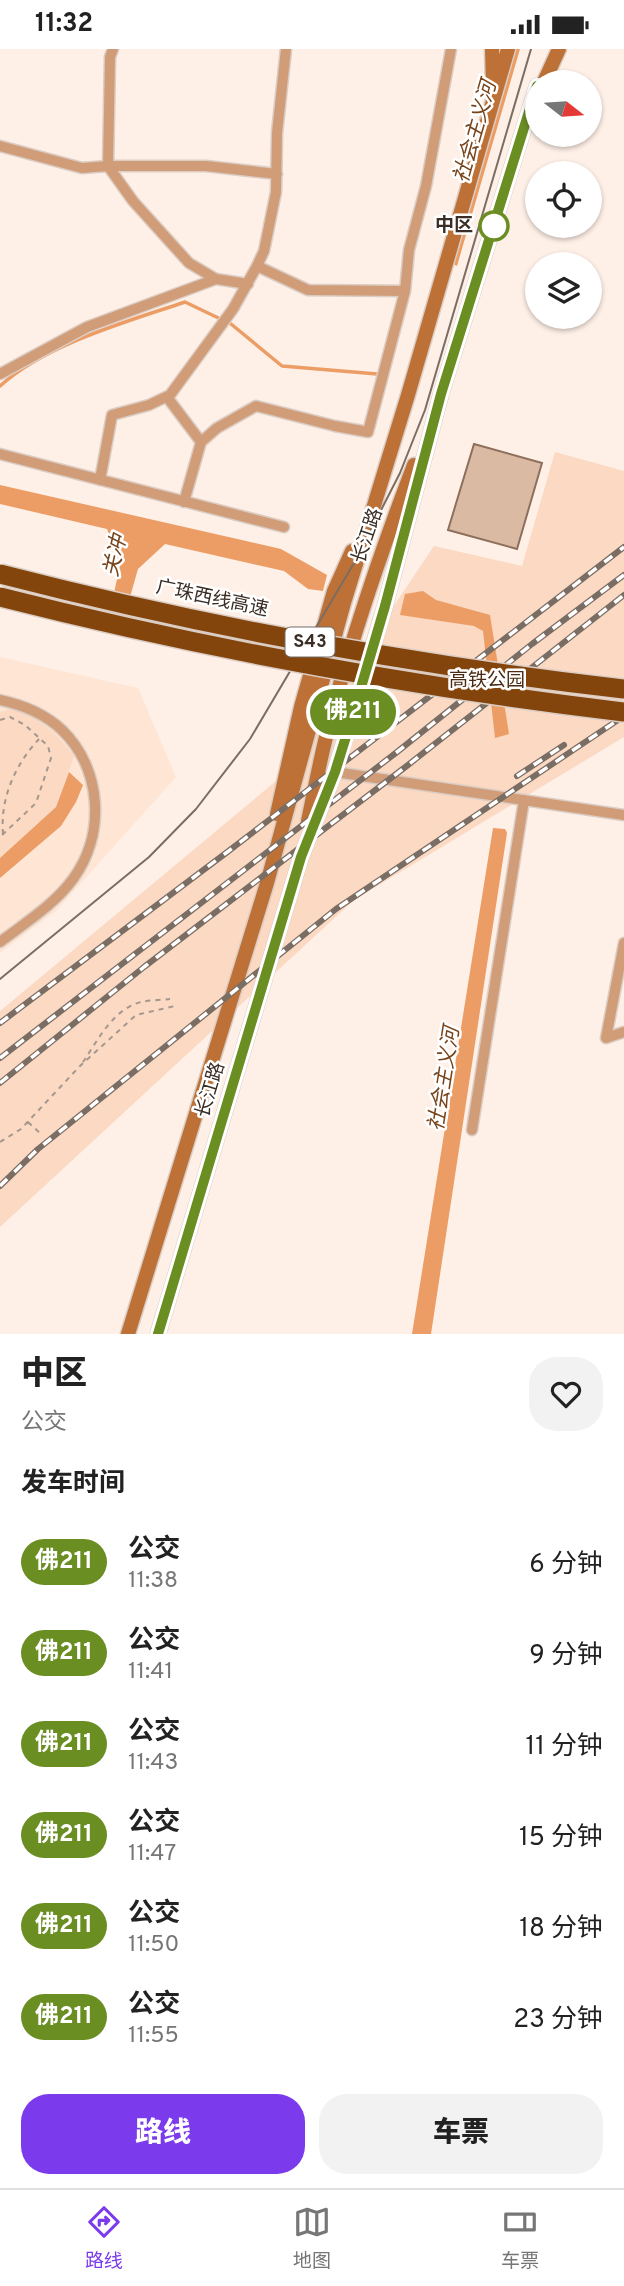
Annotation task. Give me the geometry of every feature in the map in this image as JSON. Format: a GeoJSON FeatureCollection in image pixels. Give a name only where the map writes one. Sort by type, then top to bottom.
{"type":"FeatureCollection","features":[{"type":"Feature","properties":{"kind":"highway","name":"广珠西线高速"},"geometry":{"type":"LineString","coordinates":[[0,574],[275,636],[550,681],[624,689]]}},
{"type":"Feature","properties":{"kind":"highway","name":"S43"},"geometry":{"type":"LineString","coordinates":[[0,597],[275,659],[400,681],[624,712]]}},
{"type":"Feature","properties":{"kind":"main road"},"geometry":{"type":"LineString","coordinates":[[492,49],[493,100]]}},
{"type":"Feature","properties":{"kind":"main road","name":"长江路"},"geometry":{"type":"LineString","coordinates":[[128,1334],[267,883],[344,603],[508,49]]}},
{"type":"Feature","properties":{"kind":"main road","name":"长江路"},"geometry":{"type":"LineString","coordinates":[[542,70],[548,49]]}},
{"type":"Feature","properties":{"kind":"main road"},"geometry":{"type":"LineString","coordinates":[[549,70],[559,49]]}},
{"type":"Feature","properties":{"kind":"main road","name":"长江路"},"geometry":{"type":"LineString","coordinates":[[301,857],[335,772],[385,606],[441,394],[525,129]]}},
{"type":"Feature","properties":{"kind":"main road","name":"长江路"},"geometry":{"type":"LineString","coordinates":[[158,1334],[301,857],[326,736],[361,615],[389,530],[441,394]]}},
{"type":"Feature","properties":{"kind":"street"},"geometry":{"type":"LineString","coordinates":[[113,49],[110,57],[107,166],[133,201],[189,263],[216,279],[248,284]]}},
{"type":"Feature","properties":{"kind":"street"},"geometry":{"type":"LineString","coordinates":[[100,480],[112,415],[149,405],[167,397],[177,387],[233,309],[264,251],[276,192],[277,133],[286,49]]}},
{"type":"Feature","properties":{"kind":"street"},"geometry":{"type":"LineString","coordinates":[[184,502],[201,442],[217,428],[256,406],[368,432],[405,291],[409,250],[426,186],[451,49]]}},
{"type":"Feature","properties":{"kind":"street"},"geometry":{"type":"LineString","coordinates":[[0,146],[82,168],[206,166],[277,174]]}},
{"type":"Feature","properties":{"kind":"street"},"geometry":{"type":"LineString","coordinates":[[257,266],[308,290],[405,291]]}},
{"type":"Feature","properties":{"kind":"street"},"geometry":{"type":"LineString","coordinates":[[0,374],[87,327],[216,279]]}},
{"type":"Feature","properties":{"kind":"street"},"geometry":{"type":"LineString","coordinates":[[167,397],[201,442]]}},
{"type":"Feature","properties":{"kind":"street"},"geometry":{"type":"LineString","coordinates":[[0,454],[284,527]]}},
{"type":"Feature","properties":{"kind":"street"},"geometry":{"type":"LineString","coordinates":[[0,700],[31,709],[46,717],[75,745],[91,779],[95,815],[89,848],[74,879],[50,903],[0,942]]}},
{"type":"Feature","properties":{"kind":"street"},"geometry":{"type":"LineString","coordinates":[[335,772],[624,815]]}},
{"type":"Feature","properties":{"kind":"street"},"geometry":{"type":"LineString","coordinates":[[472,1130],[524,800]]}},
{"type":"Feature","properties":{"kind":"street"},"geometry":{"type":"LineString","coordinates":[[624,943],[606,1038],[624,1032]]}},
{"type":"Feature","properties":{"kind":"path"},"geometry":{"type":"LineString","coordinates":[[0,720],[10,717],[18,720],[48,745],[51,758],[40,796],[31,809],[1,836]]}},
{"type":"Feature","properties":{"kind":"path"},"geometry":{"type":"LineString","coordinates":[[1,836],[2,812],[9,784],[23,758],[39,738]]}},
{"type":"Feature","properties":{"kind":"path"},"geometry":{"type":"LineString","coordinates":[[80,1066],[109,1025],[123,1011],[142,1002],[170,999]]}},
{"type":"Feature","properties":{"kind":"path"},"geometry":{"type":"LineString","coordinates":[[0,1142],[20,1129],[80,1066],[136,1015],[175,1006]]}},
{"type":"Feature","properties":{"kind":"path"},"geometry":{"type":"LineString","coordinates":[[28,1121],[41,1134]]}},
{"type":"Feature","properties":{"kind":"shaded area"},"geometry":{"type":"Polygon","coordinates":[[[512,49],[520,49],[457,266],[451,263],[512,49]]]}},
{"type":"Feature","properties":{"kind":"shaded area"},"geometry":{"type":"Polygon","coordinates":[[[0,485],[281,549],[327,575],[323,591],[308,589],[284,571],[165,544],[138,569],[130,597],[114,593],[120,565],[107,529],[0,504],[0,485]]]}},
{"type":"Feature","properties":{"kind":"shaded area"},"geometry":{"type":"Polygon","coordinates":[[[423,591],[436,600],[490,615],[509,734],[495,738],[483,631],[474,626],[400,615],[405,594],[423,591]]]}},
{"type":"Feature","properties":{"kind":"shaded area"},"geometry":{"type":"Polygon","coordinates":[[[0,657],[138,688],[176,777],[56,911],[0,953],[0,657]]]}},
{"type":"Feature","properties":{"kind":"shaded area"},"geometry":{"type":"Polygon","coordinates":[[[69,772],[83,785],[61,826],[0,878],[0,858],[56,807],[69,772]]]}},
{"type":"Feature","properties":{"kind":"shaded area"},"geometry":{"type":"Polygon","coordinates":[[[493,828],[505,829],[507,833],[431,1334],[412,1334],[493,828]]]}},
{"type":"Feature","properties":{"kind":"green space","name":"高铁公园"},"geometry":{"type":"Polygon","coordinates":[[[555,452],[624,471],[624,737],[354,900],[0,1227],[0,1011],[276,781],[434,546],[522,566],[555,452]]]}},
{"type":"Feature","properties":{"kind":"green space"},"geometry":{"type":"Polygon","coordinates":[[[10,709],[29,716],[46,727],[74,756],[56,807],[0,858],[0,712],[10,709]]]}},
{"type":"Feature","properties":{"kind":"building"},"geometry":{"type":"Polygon","coordinates":[[[474,444],[542,463],[517,549],[448,530],[474,444]]]}},
{"type":"Feature","properties":{"kind":"waterway"},"geometry":{"type":"LineString","coordinates":[[0,386],[19,371],[63,346],[185,302],[231,324],[282,366],[377,374]]}},
{"type":"Feature","properties":{"kind":"tram line"},"geometry":{"type":"LineString","coordinates":[[0,979],[149,857],[196,809],[250,739],[354,563],[400,473],[425,410],[531,49]]}},
{"type":"Feature","properties":{"kind":"railway"},"geometry":{"type":"LineString","coordinates":[[0,1023],[624,547]]}},
{"type":"Feature","properties":{"kind":"railway"},"geometry":{"type":"LineString","coordinates":[[0,1058],[624,575]]}},
{"type":"Feature","properties":{"kind":"railway"},"geometry":{"type":"LineString","coordinates":[[0,1083],[144,967],[624,595]]}},
{"type":"Feature","properties":{"kind":"railway"},"geometry":{"type":"LineString","coordinates":[[0,1186],[38,1149],[336,909],[624,716]]}},
{"type":"Feature","properties":{"kind":"railway"},"geometry":{"type":"LineString","coordinates":[[517,776],[564,745]]}},
{"type":"Feature","properties":{"kind":"bus line","name":"佛211"},"geometry":{"type":"LineString","coordinates":[[158,1334],[301,857],[335,772],[357,701],[441,394],[525,129]]}},
{"type":"Feature","properties":{"kind":"place","name":"中区"},"geometry":{"type":"Point","coordinates":[494,226]}},
{"type":"Feature","properties":{"kind":"water label","name":"社会主义河"},"geometry":{"type":"Point","coordinates":[476,132]}},
{"type":"Feature","properties":{"kind":"water label","name":"关冲"},"geometry":{"type":"Point","coordinates":[116,556]}},
{"type":"Feature","properties":{"kind":"water label","name":"社会主义河"},"geometry":{"type":"Point","coordinates":[445,1079]}}]}
